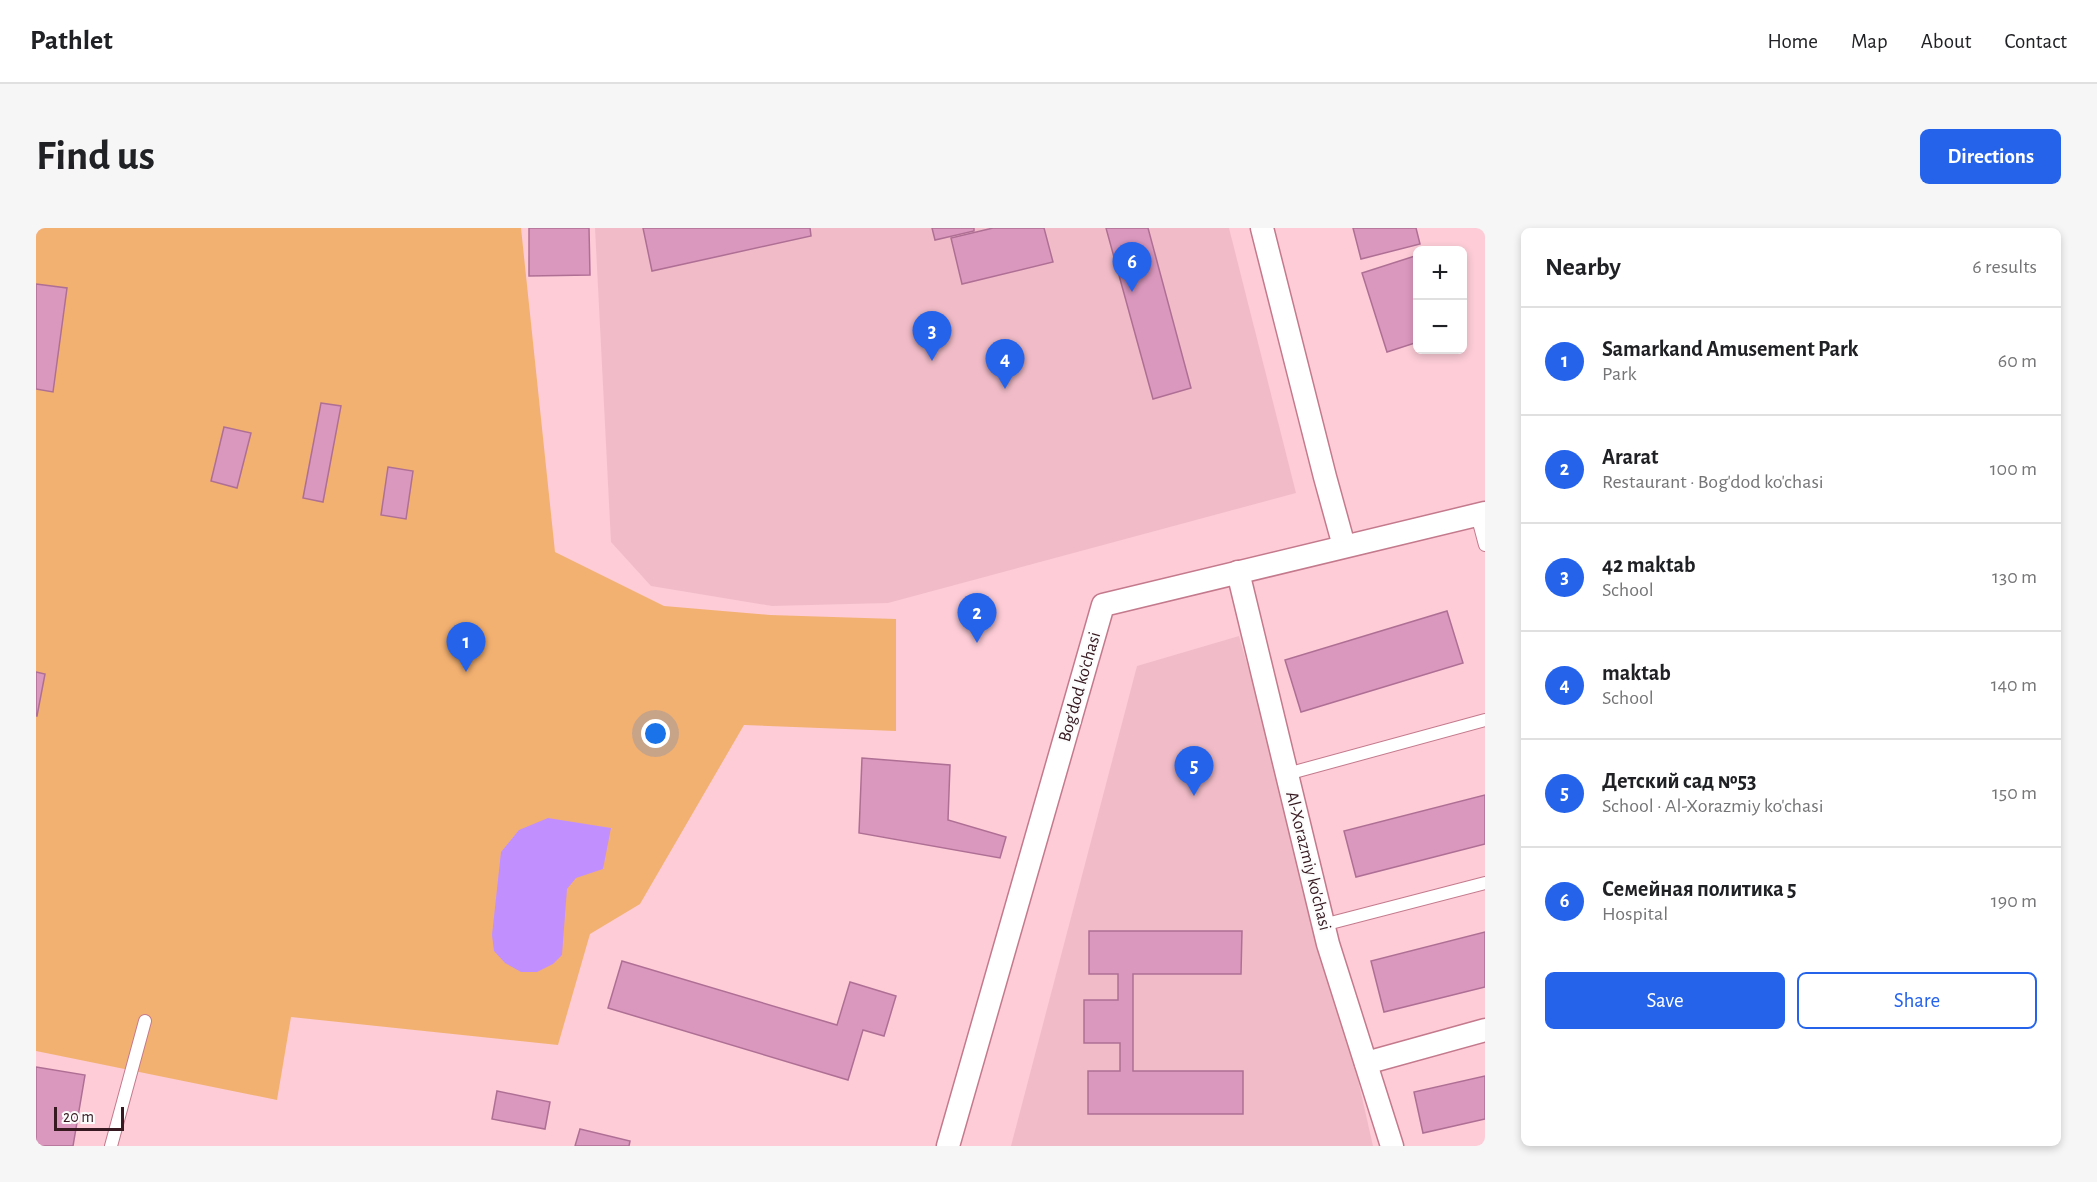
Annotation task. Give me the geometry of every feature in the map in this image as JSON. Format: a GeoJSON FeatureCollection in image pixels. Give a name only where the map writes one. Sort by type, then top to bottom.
{"type":"FeatureCollection","features":[{"type":"Feature","properties":{"kind":"street"},"geometry":{"type":"LineString","coordinates":[[1262,228],[1344,546]]}},
{"type":"Feature","properties":{"kind":"street","name":"Bog'dod ko'chasi"},"geometry":{"type":"LineString","coordinates":[[948,1146],[1103,605],[1481,514]]}},
{"type":"Feature","properties":{"kind":"street","name":"Al-Xorazmiy ko'chasi"},"geometry":{"type":"LineString","coordinates":[[1238,572],[1323,925],[1392,1146]]}},
{"type":"Feature","properties":{"kind":"street"},"geometry":{"type":"LineString","coordinates":[[1366,1063],[1485,1030]]}},
{"type":"Feature","properties":{"kind":"lane"},"geometry":{"type":"LineString","coordinates":[[1481,514],[1485,545]]}},
{"type":"Feature","properties":{"kind":"lane"},"geometry":{"type":"LineString","coordinates":[[1287,774],[1485,720]]}},
{"type":"Feature","properties":{"kind":"lane"},"geometry":{"type":"LineString","coordinates":[[1323,925],[1485,883]]}},
{"type":"Feature","properties":{"kind":"lane"},"geometry":{"type":"LineString","coordinates":[[111,1146],[145,1021]]}},
{"type":"Feature","properties":{"kind":"shaded area"},"geometry":{"type":"Polygon","coordinates":[[[36,228],[521,228],[555,552],[664,606],[770,615],[896,619],[896,731],[744,725],[640,904],[590,934],[558,1045],[291,1017],[277,1100],[36,1051],[36,228]]]}},
{"type":"Feature","properties":{"kind":"shaded area"},"geometry":{"type":"Polygon","coordinates":[[[595,228],[1229,228],[1296,493],[888,603],[772,606],[651,586],[611,542],[595,228]]]}},
{"type":"Feature","properties":{"kind":"shaded area"},"geometry":{"type":"Polygon","coordinates":[[[1239,636],[1323,925],[1373,1146],[1011,1146],[1137,666],[1239,636]]]}},
{"type":"Feature","properties":{"kind":"shaded area"},"geometry":{"type":"Polygon","coordinates":[[[548,818],[611,828],[603,869],[576,878],[567,889],[562,955],[553,964],[537,972],[521,972],[505,963],[494,951],[492,935],[501,852],[519,830],[548,818]]]}},
{"type":"Feature","properties":{"kind":"building"},"geometry":{"type":"Polygon","coordinates":[[[529,228],[589,228],[590,275],[529,276],[529,228]]]}},
{"type":"Feature","properties":{"kind":"building"},"geometry":{"type":"Polygon","coordinates":[[[643,228],[810,228],[811,236],[652,271],[643,228]]]}},
{"type":"Feature","properties":{"kind":"building"},"geometry":{"type":"Polygon","coordinates":[[[932,228],[974,228],[974,231],[935,240],[932,228]]]}},
{"type":"Feature","properties":{"kind":"building"},"geometry":{"type":"Polygon","coordinates":[[[993,228],[1044,228],[1053,262],[962,284],[951,238],[993,228]]]}},
{"type":"Feature","properties":{"kind":"building"},"geometry":{"type":"Polygon","coordinates":[[[1106,228],[1148,228],[1191,388],[1153,399],[1106,228]]]}},
{"type":"Feature","properties":{"kind":"building"},"geometry":{"type":"Polygon","coordinates":[[[1353,228],[1416,228],[1420,244],[1361,259],[1353,228]]]}},
{"type":"Feature","properties":{"kind":"building"},"geometry":{"type":"Polygon","coordinates":[[[1413,257],[1413,344],[1387,352],[1362,273],[1413,257]]]}},
{"type":"Feature","properties":{"kind":"building"},"geometry":{"type":"Polygon","coordinates":[[[36,284],[67,288],[53,392],[36,389],[36,284]]]}},
{"type":"Feature","properties":{"kind":"building"},"geometry":{"type":"Polygon","coordinates":[[[321,403],[341,406],[323,502],[303,498],[321,403]]]}},
{"type":"Feature","properties":{"kind":"building"},"geometry":{"type":"Polygon","coordinates":[[[224,427],[251,433],[237,488],[211,481],[224,427]]]}},
{"type":"Feature","properties":{"kind":"building"},"geometry":{"type":"Polygon","coordinates":[[[388,467],[413,471],[406,519],[381,515],[388,467]]]}},
{"type":"Feature","properties":{"kind":"building"},"geometry":{"type":"Polygon","coordinates":[[[1447,611],[1463,663],[1301,712],[1285,660],[1447,611]]]}},
{"type":"Feature","properties":{"kind":"building"},"geometry":{"type":"Polygon","coordinates":[[[36,672],[45,674],[37,716],[36,716],[36,672]]]}},
{"type":"Feature","properties":{"kind":"building"},"geometry":{"type":"Polygon","coordinates":[[[862,758],[950,765],[948,820],[1006,837],[1000,858],[859,833],[862,758]]]}},
{"type":"Feature","properties":{"kind":"building"},"geometry":{"type":"Polygon","coordinates":[[[1485,795],[1485,844],[1356,877],[1344,831],[1485,795]]]}},
{"type":"Feature","properties":{"kind":"building"},"geometry":{"type":"Polygon","coordinates":[[[1089,931],[1242,931],[1241,974],[1133,974],[1133,1071],[1243,1071],[1243,1114],[1088,1114],[1088,1071],[1120,1071],[1120,1043],[1084,1043],[1084,1000],[1118,1000],[1118,974],[1089,974],[1089,931]]]}},
{"type":"Feature","properties":{"kind":"building"},"geometry":{"type":"Polygon","coordinates":[[[1485,932],[1485,987],[1384,1012],[1371,961],[1485,932]]]}},
{"type":"Feature","properties":{"kind":"building"},"geometry":{"type":"Polygon","coordinates":[[[622,961],[837,1025],[850,982],[896,996],[884,1036],[863,1030],[848,1080],[608,1008],[622,961]]]}},
{"type":"Feature","properties":{"kind":"building"},"geometry":{"type":"Polygon","coordinates":[[[36,1067],[85,1075],[73,1146],[36,1146],[36,1067]]]}},
{"type":"Feature","properties":{"kind":"building"},"geometry":{"type":"Polygon","coordinates":[[[1485,1076],[1485,1119],[1423,1133],[1414,1092],[1485,1076]]]}},
{"type":"Feature","properties":{"kind":"building"},"geometry":{"type":"Polygon","coordinates":[[[497,1091],[550,1102],[545,1129],[492,1119],[497,1091]]]}},
{"type":"Feature","properties":{"kind":"building"},"geometry":{"type":"Polygon","coordinates":[[[580,1129],[630,1141],[629,1146],[575,1146],[580,1129]]]}},
{"type":"Feature","properties":{"kind":"place","name":"Семейная политика 5"},"geometry":{"type":"Point","coordinates":[1132,292]}},
{"type":"Feature","properties":{"kind":"place","name":"42 maktab"},"geometry":{"type":"Point","coordinates":[932,361]}},
{"type":"Feature","properties":{"kind":"place","name":"maktab"},"geometry":{"type":"Point","coordinates":[1005,389]}},
{"type":"Feature","properties":{"kind":"place","name":"Ararat"},"geometry":{"type":"Point","coordinates":[977,643]}},
{"type":"Feature","properties":{"kind":"place","name":"Samarkand Amusement Park"},"geometry":{"type":"Point","coordinates":[466,672]}},
{"type":"Feature","properties":{"kind":"place","name":"Детский сад №53"},"geometry":{"type":"Point","coordinates":[1194,796]}}]}
